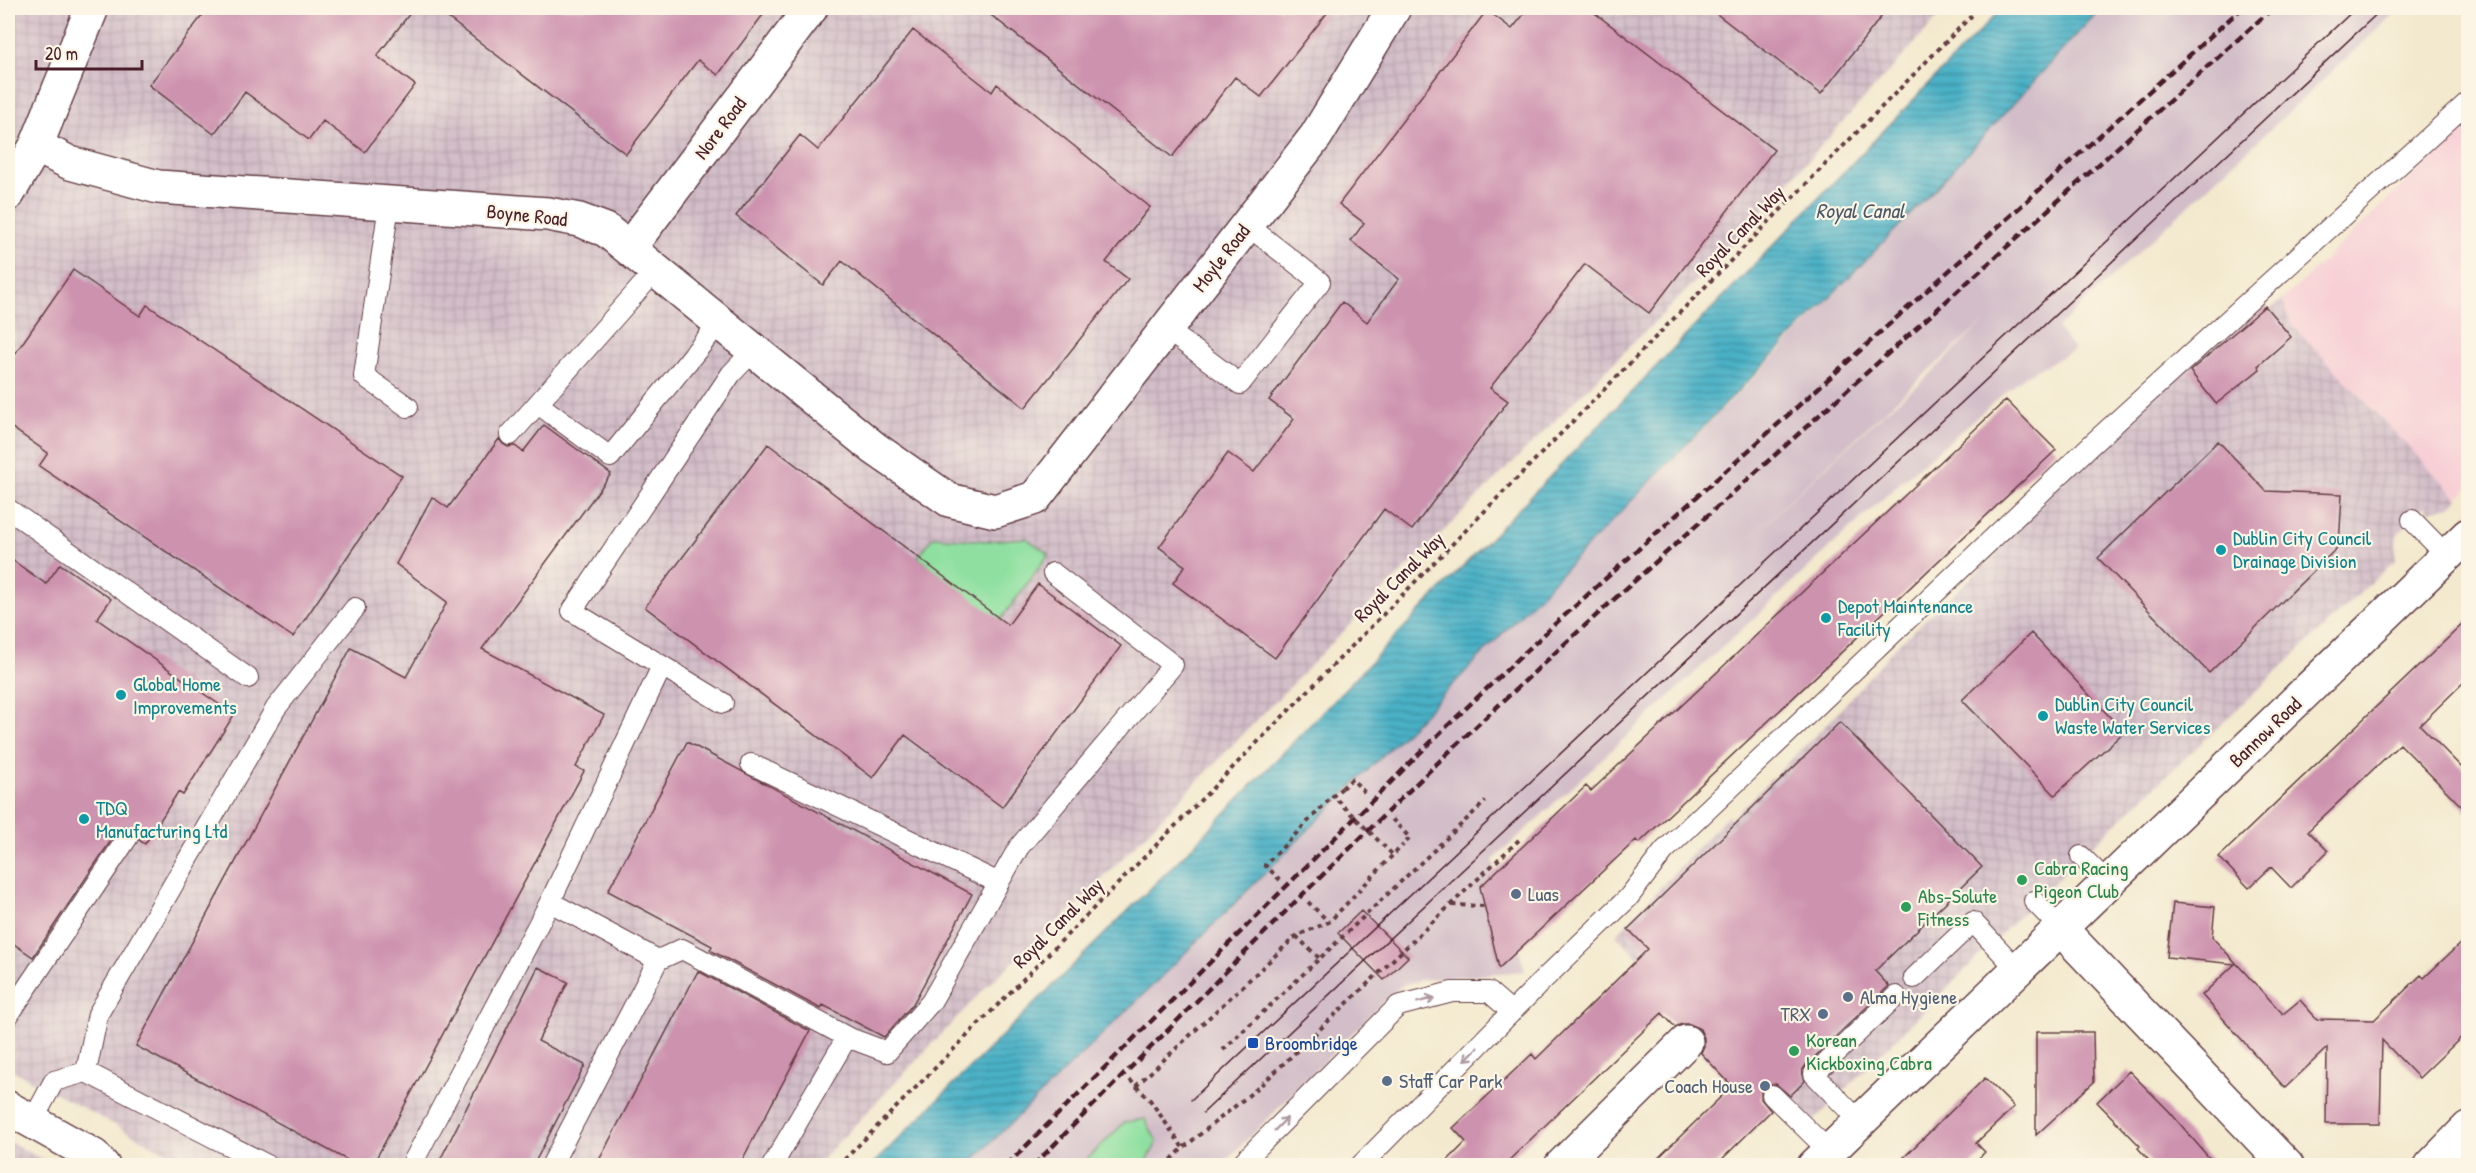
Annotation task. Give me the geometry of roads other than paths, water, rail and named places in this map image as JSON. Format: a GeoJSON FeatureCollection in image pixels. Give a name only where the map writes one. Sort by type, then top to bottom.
{"type":"FeatureCollection","features":[{"type":"Feature","properties":{"kind":"street"},"geometry":{"type":"LineString","coordinates":[[8,194],[36,146],[92,8]]}},
{"type":"Feature","properties":{"kind":"street","name":"Nore Road"},"geometry":{"type":"LineString","coordinates":[[629,248],[811,8]]}},
{"type":"Feature","properties":{"kind":"street","name":"Moyle Road"},"geometry":{"type":"LineString","coordinates":[[1035,498],[1316,136],[1394,8]]}},
{"type":"Feature","properties":{"kind":"street","name":"Boyne Road"},"geometry":{"type":"LineString","coordinates":[[36,146],[70,163],[159,187],[389,205],[548,214],[579,220],[606,230],[874,448],[949,500],[995,512],[1035,498]]}},
{"type":"Feature","properties":{"kind":"street","name":"Bannow Road"},"geometry":{"type":"LineString","coordinates":[[1821,1158],[2458,546]]}},
{"type":"Feature","properties":{"kind":"street"},"geometry":{"type":"LineString","coordinates":[[2060,928],[2287,1166]]}},
{"type":"Feature","properties":{"kind":"street"},"geometry":{"type":"LineString","coordinates":[[1561,1166],[1686,1042]]}},
{"type":"Feature","properties":{"kind":"street"},"geometry":{"type":"LineString","coordinates":[[20,1115],[94,1156],[103,1166]]}},
{"type":"Feature","properties":{"kind":"street"},"geometry":{"type":"LineString","coordinates":[[2431,1166],[2469,1128]]}},
{"type":"Feature","properties":{"kind":"lane"},"geometry":{"type":"LineString","coordinates":[[1360,1166],[1628,898],[1673,843],[2092,444],[2469,102]]}},
{"type":"Feature","properties":{"kind":"lane"},"geometry":{"type":"LineString","coordinates":[[389,205],[364,376],[408,407]]}},
{"type":"Feature","properties":{"kind":"lane"},"geometry":{"type":"LineString","coordinates":[[1167,329],[1240,384],[1320,282],[1247,225]]}},
{"type":"Feature","properties":{"kind":"lane"},"geometry":{"type":"LineString","coordinates":[[510,435],[656,270]]}},
{"type":"Feature","properties":{"kind":"lane"},"geometry":{"type":"LineString","coordinates":[[538,404],[610,457],[720,322]]}},
{"type":"Feature","properties":{"kind":"lane"},"geometry":{"type":"LineString","coordinates":[[723,703],[572,611],[730,374],[754,350]]}},
{"type":"Feature","properties":{"kind":"lane"},"geometry":{"type":"LineString","coordinates":[[8,509],[248,678]]}},
{"type":"Feature","properties":{"kind":"lane"},"geometry":{"type":"LineString","coordinates":[[2412,520],[2458,546]]}},
{"type":"Feature","properties":{"kind":"lane"},"geometry":{"type":"LineString","coordinates":[[551,1166],[658,960],[682,949],[847,1037],[887,1052],[931,1002],[1019,847],[1173,665],[1053,573]]}},
{"type":"Feature","properties":{"kind":"lane"},"geometry":{"type":"LineString","coordinates":[[86,1072],[98,1014],[276,708],[355,608]]}},
{"type":"Feature","properties":{"kind":"lane"},"geometry":{"type":"LineString","coordinates":[[411,1166],[550,902],[662,666]]}},
{"type":"Feature","properties":{"kind":"lane"},"geometry":{"type":"LineString","coordinates":[[751,764],[999,884]]}},
{"type":"Feature","properties":{"kind":"lane"},"geometry":{"type":"LineString","coordinates":[[8,1016],[128,837]]}},
{"type":"Feature","properties":{"kind":"lane"},"geometry":{"type":"LineString","coordinates":[[2081,855],[2107,882]]}},
{"type":"Feature","properties":{"kind":"lane"},"geometry":{"type":"LineString","coordinates":[[2034,900],[2060,928]]}},
{"type":"Feature","properties":{"kind":"lane"},"geometry":{"type":"LineString","coordinates":[[550,902],[658,960]]}},
{"type":"Feature","properties":{"kind":"lane"},"geometry":{"type":"LineString","coordinates":[[1914,978],[1973,922],[2017,969]]}},
{"type":"Feature","properties":{"kind":"lane"},"geometry":{"type":"LineString","coordinates":[[1239,1166],[1398,1006],[1452,992],[1489,992],[1512,1012]]}},
{"type":"Feature","properties":{"kind":"lane"},"geometry":{"type":"LineString","coordinates":[[1859,1121],[1814,1074],[1896,996]]}},
{"type":"Feature","properties":{"kind":"lane"},"geometry":{"type":"LineString","coordinates":[[772,1166],[847,1037]]}},
{"type":"Feature","properties":{"kind":"lane"},"geometry":{"type":"LineString","coordinates":[[20,1115],[54,1081],[86,1072],[269,1166]]}},
{"type":"Feature","properties":{"kind":"lane"},"geometry":{"type":"LineString","coordinates":[[1772,1095],[1821,1158]]}},
{"type":"Feature","properties":{"kind":"water","name":"Royal Canal"},"geometry":{"type":"Polygon","coordinates":[[[2002,8],[2101,8],[1935,189],[1426,712],[1156,982],[968,1165],[872,1165],[1195,844],[2002,8]]]}},
{"type":"Feature","properties":{"kind":"tram line"},"geometry":{"type":"LineString","coordinates":[[1191,1100],[2356,8]]}},
{"type":"Feature","properties":{"kind":"tram line"},"geometry":{"type":"LineString","coordinates":[[1203,1113],[2383,8]]}},
{"type":"Feature","properties":{"kind":"railway"},"geometry":{"type":"LineString","coordinates":[[1006,1166],[1442,731],[1555,624],[2242,8]]}},
{"type":"Feature","properties":{"kind":"railway"},"geometry":{"type":"LineString","coordinates":[[1033,1166],[1298,899],[1456,745],[1571,638],[2273,8]]}},
{"type":"Feature","properties":{"kind":"place","name":"Dublin City Council Drainage Division"},"geometry":{"type":"Point","coordinates":[2221,550]}},
{"type":"Feature","properties":{"kind":"place","name":"Depot Maintenance Facility"},"geometry":{"type":"Point","coordinates":[1826,618]}},
{"type":"Feature","properties":{"kind":"place","name":"Global Home Improvements"},"geometry":{"type":"Point","coordinates":[121,695]}},
{"type":"Feature","properties":{"kind":"place","name":"Dublin City Council Waste Water Services"},"geometry":{"type":"Point","coordinates":[2043,716]}},
{"type":"Feature","properties":{"kind":"place","name":"TDQ Manufacturing Ltd"},"geometry":{"type":"Point","coordinates":[84,819]}},
{"type":"Feature","properties":{"kind":"place","name":"Cabra Racing Pigeon Club"},"geometry":{"type":"Point","coordinates":[2022,880]}},
{"type":"Feature","properties":{"kind":"place","name":"Luas"},"geometry":{"type":"Point","coordinates":[1516,894]}},
{"type":"Feature","properties":{"kind":"place","name":"Abs-Solute Fitness"},"geometry":{"type":"Point","coordinates":[1906,907]}},
{"type":"Feature","properties":{"kind":"place","name":"Alma Hygiene"},"geometry":{"type":"Point","coordinates":[1848,997]}},
{"type":"Feature","properties":{"kind":"place","name":"TRX"},"geometry":{"type":"Point","coordinates":[1823,1014]}},
{"type":"Feature","properties":{"kind":"place","name":"Broombridge"},"geometry":{"type":"Point","coordinates":[1253,1043]}},
{"type":"Feature","properties":{"kind":"place","name":"Korean Kickboxing Cabra"},"geometry":{"type":"Point","coordinates":[1794,1051]}},
{"type":"Feature","properties":{"kind":"place","name":"Staff Car Park"},"geometry":{"type":"Point","coordinates":[1387,1081]}},
{"type":"Feature","properties":{"kind":"place","name":"Coach House"},"geometry":{"type":"Point","coordinates":[1765,1086]}}]}
